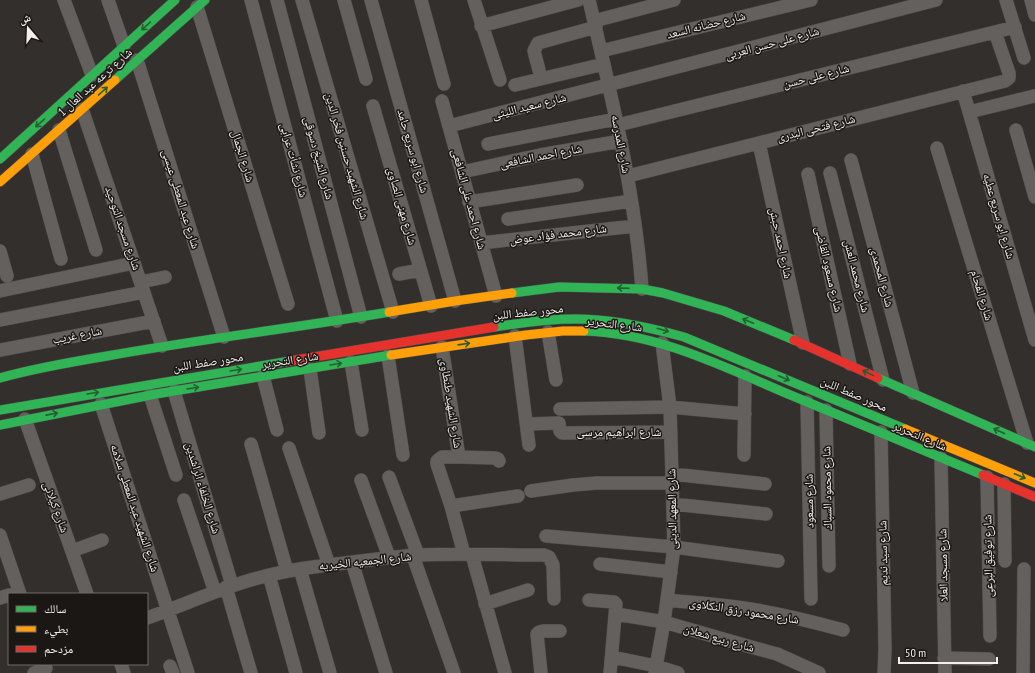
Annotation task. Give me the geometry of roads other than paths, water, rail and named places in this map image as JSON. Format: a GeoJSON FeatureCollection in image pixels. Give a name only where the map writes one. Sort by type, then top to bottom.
{"type":"FeatureCollection","features":[{"type":"Feature","properties":{"kind":"street"},"geometry":{"type":"LineString","coordinates":[[64,0],[92,75]]}},
{"type":"Feature","properties":{"kind":"street"},"geometry":{"type":"LineString","coordinates":[[108,0],[124,46]]}},
{"type":"Feature","properties":{"kind":"street","name":"شارع ترعه عبد العال 1"},"geometry":{"type":"LineString","coordinates":[[0,157],[124,46],[160,6],[175,0]]}},
{"type":"Feature","properties":{"kind":"street","name":"شارع نشأت عرابى"},"geometry":{"type":"LineString","coordinates":[[251,0],[337,321]]}},
{"type":"Feature","properties":{"kind":"street","name":"شارع الشيخ دسوقى"},"geometry":{"type":"LineString","coordinates":[[277,0],[361,317]]}},
{"type":"Feature","properties":{"kind":"street","name":"شارع الشهيد حسنين فخر الدين"},"geometry":{"type":"LineString","coordinates":[[302,0],[393,312]]}},
{"type":"Feature","properties":{"kind":"street"},"geometry":{"type":"LineString","coordinates":[[344,0],[366,79]]}},
{"type":"Feature","properties":{"kind":"street","name":"شارع ابو سريع حامد"},"geometry":{"type":"LineString","coordinates":[[371,0],[456,301]]}},
{"type":"Feature","properties":{"kind":"street"},"geometry":{"type":"LineString","coordinates":[[421,0],[444,84]]}},
{"type":"Feature","properties":{"kind":"street"},"geometry":{"type":"LineString","coordinates":[[474,0],[481,26],[500,80]]}},
{"type":"Feature","properties":{"kind":"street"},"geometry":{"type":"LineString","coordinates":[[481,26],[578,0]]}},
{"type":"Feature","properties":{"kind":"street","name":"شارع المدرسه"},"geometry":{"type":"LineString","coordinates":[[590,0],[628,176],[639,254],[642,289]]}},
{"type":"Feature","properties":{"kind":"street"},"geometry":{"type":"LineString","coordinates":[[539,70],[534,51],[538,43],[674,0]]}},
{"type":"Feature","properties":{"kind":"street","name":"شارع حضانه السعد"},"geometry":{"type":"LineString","coordinates":[[601,51],[810,0]]}},
{"type":"Feature","properties":{"kind":"street","name":"شارع على حسن العربى"},"geometry":{"type":"LineString","coordinates":[[608,86],[936,0]]}},
{"type":"Feature","properties":{"kind":"street"},"geometry":{"type":"LineString","coordinates":[[1006,0],[1024,58]]}},
{"type":"Feature","properties":{"kind":"street"},"geometry":{"type":"LineString","coordinates":[[1031,0],[1035,15]]}},
{"type":"Feature","properties":{"kind":"street","name":"شارع ترعه عبد العال 1"},"geometry":{"type":"LineString","coordinates":[[0,182],[201,4]]}},
{"type":"Feature","properties":{"kind":"street","name":"شارع الجمال"},"geometry":{"type":"LineString","coordinates":[[201,4],[288,304]]}},
{"type":"Feature","properties":{"kind":"street","name":"شارع على حسن"},"geometry":{"type":"LineString","coordinates":[[488,144],[617,122],[1015,27]]}},
{"type":"Feature","properties":{"kind":"street","name":"شارع فتحى البدرى"},"geometry":{"type":"LineString","coordinates":[[628,176],[1005,81],[1009,78],[1009,73],[995,32]]}},
{"type":"Feature","properties":{"kind":"street","name":"شارع عبد المعطى عيسى"},"geometry":{"type":"LineString","coordinates":[[137,60],[224,337]]}},
{"type":"Feature","properties":{"kind":"street"},"geometry":{"type":"LineString","coordinates":[[514,85],[604,64]]}},
{"type":"Feature","properties":{"kind":"street","name":"شارع سعيد الليثى"},"geometry":{"type":"LineString","coordinates":[[449,126],[608,86]]}},
{"type":"Feature","properties":{"kind":"street","name":"شارع ابو سريع عطيه"},"geometry":{"type":"LineString","coordinates":[[963,91],[1035,340]]}},
{"type":"Feature","properties":{"kind":"street"},"geometry":{"type":"LineString","coordinates":[[969,112],[1034,96]]}},
{"type":"Feature","properties":{"kind":"street","name":"شارع احمد على الشافعى"},"geometry":{"type":"LineString","coordinates":[[442,101],[496,296]]}},
{"type":"Feature","properties":{"kind":"street","name":"شارع مهنى الصاوى"},"geometry":{"type":"LineString","coordinates":[[373,106],[431,306]]}},
{"type":"Feature","properties":{"kind":"street","name":"شارع مسجد التوحيد"},"geometry":{"type":"LineString","coordinates":[[82,110],[162,346]]}},
{"type":"Feature","properties":{"kind":"street"},"geometry":{"type":"LineString","coordinates":[[60,130],[96,250]]}},
{"type":"Feature","properties":{"kind":"street"},"geometry":{"type":"LineString","coordinates":[[1016,130],[1035,197]]}},
{"type":"Feature","properties":{"kind":"street","name":"شارع احمد الشافعى"},"geometry":{"type":"LineString","coordinates":[[462,172],[540,155],[621,141]]}},
{"type":"Feature","properties":{"kind":"street","name":"شارع احمد حبش"},"geometry":{"type":"LineString","coordinates":[[759,143],[803,343]]}},
{"type":"Feature","properties":{"kind":"street","name":"شارع الفحام"},"geometry":{"type":"LineString","coordinates":[[937,148],[1031,445]]}},
{"type":"Feature","properties":{"kind":"street"},"geometry":{"type":"LineString","coordinates":[[32,154],[61,259]]}},
{"type":"Feature","properties":{"kind":"street","name":"شارع المحمدى"},"geometry":{"type":"LineString","coordinates":[[851,160],[913,393]]}},
{"type":"Feature","properties":{"kind":"street","name":"شارع محمد العش"},"geometry":{"type":"LineString","coordinates":[[830,172],[883,380]]}},
{"type":"Feature","properties":{"kind":"street","name":"شارع مسعود القاضى"},"geometry":{"type":"LineString","coordinates":[[808,174],[850,364]]}},
{"type":"Feature","properties":{"kind":"street"},"geometry":{"type":"LineString","coordinates":[[469,202],[577,185]]}},
{"type":"Feature","properties":{"kind":"street"},"geometry":{"type":"LineString","coordinates":[[508,219],[631,201]]}},
{"type":"Feature","properties":{"kind":"street","name":"شارع محمد فؤاد عوض"},"geometry":{"type":"LineString","coordinates":[[481,243],[635,226]]}},
{"type":"Feature","properties":{"kind":"street"},"geometry":{"type":"LineString","coordinates":[[0,251],[7,276]]}},
{"type":"Feature","properties":{"kind":"street"},"geometry":{"type":"LineString","coordinates":[[0,291],[134,263]]}},
{"type":"Feature","properties":{"kind":"street"},"geometry":{"type":"LineString","coordinates":[[399,274],[420,270]]}},
{"type":"Feature","properties":{"kind":"street"},"geometry":{"type":"LineString","coordinates":[[0,320],[143,287],[165,278]]}},
{"type":"Feature","properties":{"kind":"street"},"geometry":{"type":"LineString","coordinates":[[0,378],[24,371],[162,346],[337,321],[456,301],[559,287],[642,289],[689,300],[724,311],[803,343],[1031,445]]}},
{"type":"Feature","properties":{"kind":"street","name":"محور صفط اللبن"},"geometry":{"type":"LineString","coordinates":[[0,402],[27,396],[506,318],[564,312],[595,311],[618,313]]}},
{"type":"Feature","properties":{"kind":"street","name":"محور صفط اللبن"},"geometry":{"type":"LineString","coordinates":[[0,410],[507,325],[566,319],[596,319],[655,328],[684,337],[1035,482]]}},
{"type":"Feature","properties":{"kind":"street","name":"شارع غريب"},"geometry":{"type":"LineString","coordinates":[[0,350],[154,321]]}},
{"type":"Feature","properties":{"kind":"street","name":"محور صفط اللبن"},"geometry":{"type":"LineString","coordinates":[[671,324],[686,328],[904,419]]}},
{"type":"Feature","properties":{"kind":"street","name":"شارع التحرير"},"geometry":{"type":"LineString","coordinates":[[0,425],[150,395],[442,347],[548,332],[577,331],[606,333],[662,343],[686,351],[1035,497]]}},
{"type":"Feature","properties":{"kind":"street"},"geometry":{"type":"LineString","coordinates":[[548,332],[556,380]]}},
{"type":"Feature","properties":{"kind":"street"},"geometry":{"type":"LineString","coordinates":[[515,336],[529,445]]}},
{"type":"Feature","properties":{"kind":"street","name":"شارع المعهد الدينى"},"geometry":{"type":"LineString","coordinates":[[655,670],[664,622],[674,547],[670,407],[662,343]]}},
{"type":"Feature","properties":{"kind":"street","name":"شارع الشهيد طنطاوى"},"geometry":{"type":"LineString","coordinates":[[442,347],[459,457],[442,457],[437,461],[437,464],[486,604],[505,673]]}},
{"type":"Feature","properties":{"kind":"street"},"geometry":{"type":"LineString","coordinates":[[388,356],[403,455]]}},
{"type":"Feature","properties":{"kind":"street"},"geometry":{"type":"LineString","coordinates":[[351,362],[362,430]]}},
{"type":"Feature","properties":{"kind":"street"},"geometry":{"type":"LineString","coordinates":[[310,369],[319,433]]}},
{"type":"Feature","properties":{"kind":"street"},"geometry":{"type":"LineString","coordinates":[[262,376],[277,430]]}},
{"type":"Feature","properties":{"kind":"street"},"geometry":{"type":"LineString","coordinates":[[744,455],[745,376]]}},
{"type":"Feature","properties":{"kind":"street","name":"شارع الخلفاء الراشدين"},"geometry":{"type":"LineString","coordinates":[[174,391],[225,588]]}},
{"type":"Feature","properties":{"kind":"street"},"geometry":{"type":"LineString","coordinates":[[150,395],[176,475]]}},
{"type":"Feature","properties":{"kind":"street","name":"شارع مسعود"},"geometry":{"type":"LineString","coordinates":[[807,402],[811,599]]}},
{"type":"Feature","properties":{"kind":"street","name":"شارع الشهيد عبد المعطى سلامه"},"geometry":{"type":"LineString","coordinates":[[101,404],[188,673]]}},
{"type":"Feature","properties":{"kind":"street"},"geometry":{"type":"LineString","coordinates":[[560,409],[670,407],[745,414]]}},
{"type":"Feature","properties":{"kind":"street","name":"شارع محمود السباك"},"geometry":{"type":"LineString","coordinates":[[826,410],[829,566]]}},
{"type":"Feature","properties":{"kind":"street","name":"شارع كيلانى"},"geometry":{"type":"LineString","coordinates":[[25,419],[87,593]]}},
{"type":"Feature","properties":{"kind":"street","name":"شارع ابراهيم مرسى"},"geometry":{"type":"LineString","coordinates":[[527,424],[559,423],[560,431],[562,433],[671,432]]}},
{"type":"Feature","properties":{"kind":"street","name":"شارع سيد نديم"},"geometry":{"type":"LineString","coordinates":[[881,432],[885,650],[884,673]]}},
{"type":"Feature","properties":{"kind":"street"},"geometry":{"type":"LineString","coordinates":[[251,444],[330,673]]}},
{"type":"Feature","properties":{"kind":"street"},"geometry":{"type":"LineString","coordinates":[[289,448],[329,565]]}},
{"type":"Feature","properties":{"kind":"street"},"geometry":{"type":"LineString","coordinates":[[459,457],[495,458],[499,461]]}},
{"type":"Feature","properties":{"kind":"street","name":"شارع مسجد العلا"},"geometry":{"type":"LineString","coordinates":[[941,458],[945,673]]}},
{"type":"Feature","properties":{"kind":"street"},"geometry":{"type":"LineString","coordinates":[[389,477],[454,673]]}},
{"type":"Feature","properties":{"kind":"street","name":"شارع توفيق البرعى"},"geometry":{"type":"LineString","coordinates":[[987,477],[990,636]]}},
{"type":"Feature","properties":{"kind":"street"},"geometry":{"type":"LineString","coordinates":[[531,491],[573,484],[672,479],[765,484]]}},
{"type":"Feature","properties":{"kind":"street"},"geometry":{"type":"LineString","coordinates":[[362,480],[389,558]]}},
{"type":"Feature","properties":{"kind":"street"},"geometry":{"type":"LineString","coordinates":[[1004,484],[1005,561]]}},
{"type":"Feature","properties":{"kind":"street"},"geometry":{"type":"LineString","coordinates":[[0,494],[29,485]]}},
{"type":"Feature","properties":{"kind":"street"},"geometry":{"type":"LineString","coordinates":[[451,506],[518,496]]}},
{"type":"Feature","properties":{"kind":"street"},"geometry":{"type":"LineString","coordinates":[[184,500],[225,588],[251,673]]}},
{"type":"Feature","properties":{"kind":"street"},"geometry":{"type":"LineString","coordinates":[[673,504],[766,514]]}},
{"type":"Feature","properties":{"kind":"street"},"geometry":{"type":"LineString","coordinates":[[0,535],[15,593]]}},
{"type":"Feature","properties":{"kind":"street"},"geometry":{"type":"LineString","coordinates":[[546,536],[674,547],[778,561]]}},
{"type":"Feature","properties":{"kind":"street"},"geometry":{"type":"LineString","coordinates":[[72,551],[102,540]]}},
{"type":"Feature","properties":{"kind":"street","name":"شارع الجمعيه الخيريه"},"geometry":{"type":"LineString","coordinates":[[148,618],[225,588],[269,575],[352,562],[415,556],[468,554],[544,555],[549,557],[553,565],[554,599]]}},
{"type":"Feature","properties":{"kind":"street"},"geometry":{"type":"LineString","coordinates":[[352,562],[386,673]]}},
{"type":"Feature","properties":{"kind":"street"},"geometry":{"type":"LineString","coordinates":[[600,564],[671,572]]}},
{"type":"Feature","properties":{"kind":"street"},"geometry":{"type":"LineString","coordinates":[[1023,673],[1029,599],[1024,568]]}},
{"type":"Feature","properties":{"kind":"street"},"geometry":{"type":"LineString","coordinates":[[269,575],[296,673]]}},
{"type":"Feature","properties":{"kind":"street"},"geometry":{"type":"LineString","coordinates":[[486,604],[528,590]]}},
{"type":"Feature","properties":{"kind":"street"},"geometry":{"type":"LineString","coordinates":[[589,600],[614,602],[616,604],[610,673]]}},
{"type":"Feature","properties":{"kind":"street","name":"شارع محمود رزق النكلاوى"},"geometry":{"type":"LineString","coordinates":[[667,600],[756,610],[843,630]]}},
{"type":"Feature","properties":{"kind":"street","name":"شارع ربيع شعلان"},"geometry":{"type":"LineString","coordinates":[[616,614],[664,622],[777,654],[803,670],[819,673]]}},
{"type":"Feature","properties":{"kind":"street"},"geometry":{"type":"LineString","coordinates":[[541,673],[537,634],[543,631],[560,631]]}},
{"type":"Feature","properties":{"kind":"street"},"geometry":{"type":"LineString","coordinates":[[612,656],[655,670],[678,673]]}},
{"type":"Feature","properties":{"kind":"street"},"geometry":{"type":"LineString","coordinates":[[944,658],[990,659]]}}]}
